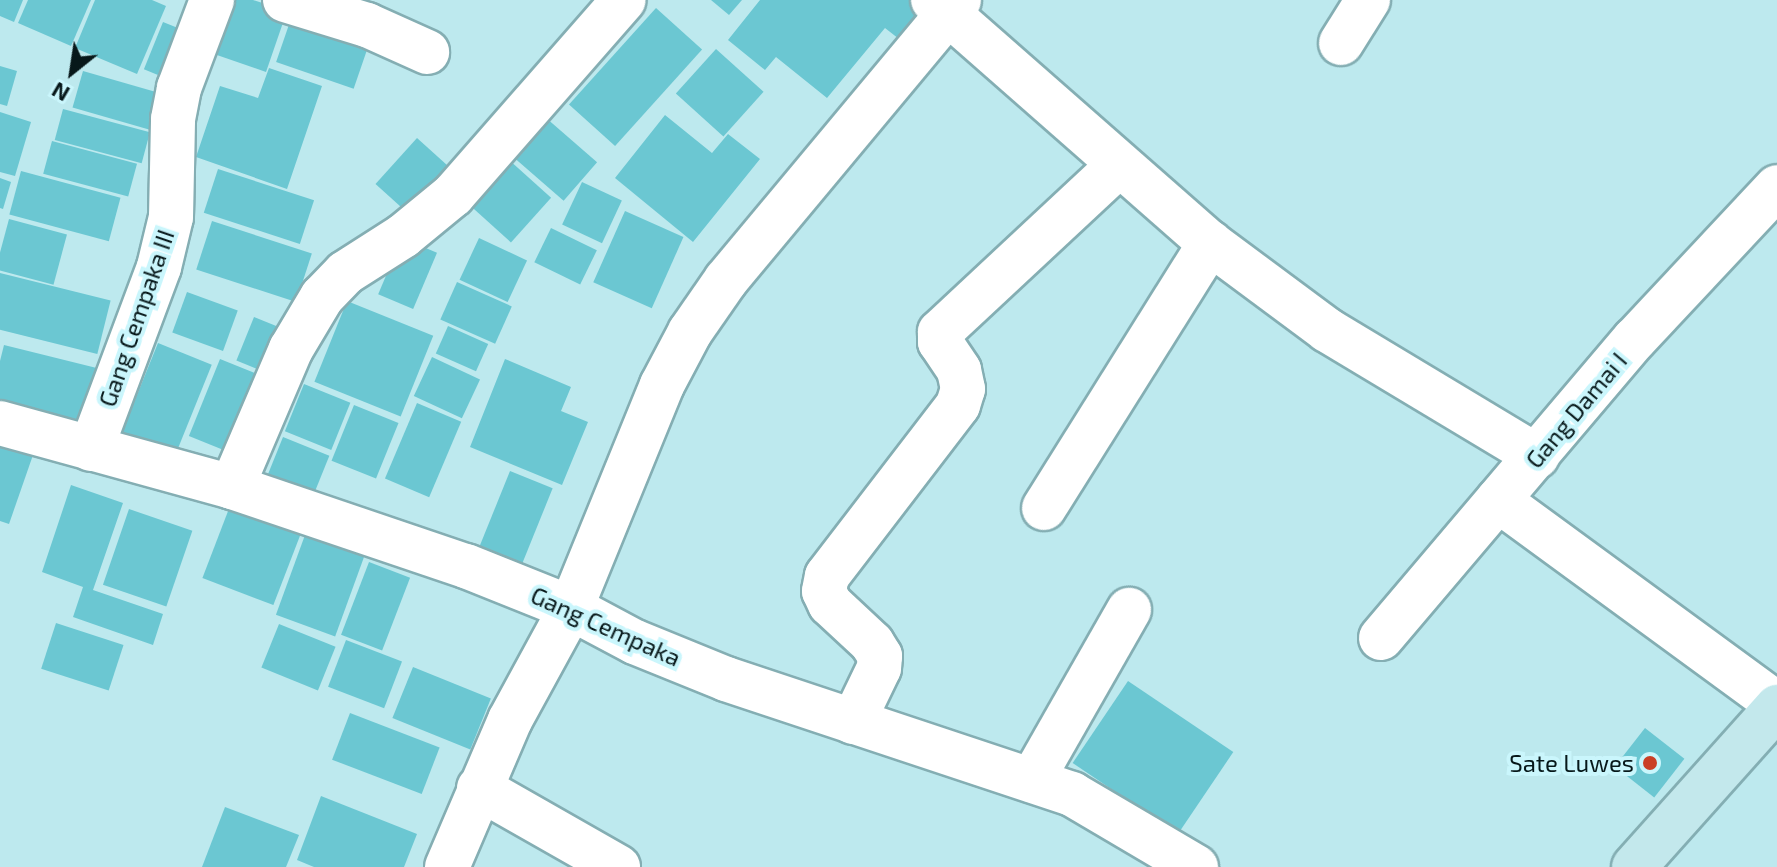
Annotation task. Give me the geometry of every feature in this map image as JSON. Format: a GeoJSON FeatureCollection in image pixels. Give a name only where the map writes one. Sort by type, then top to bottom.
{"type":"FeatureCollection","features":[{"type":"Feature","properties":{"kind":"main road"},"geometry":{"type":"LineString","coordinates":[[1634,867],[1777,705]]}},
{"type":"Feature","properties":{"kind":"street","name":"Gang Cempaka III"},"geometry":{"type":"LineString","coordinates":[[91,449],[159,267],[171,217],[173,119],[179,88],[212,0]]}},
{"type":"Feature","properties":{"kind":"street"},"geometry":{"type":"LineString","coordinates":[[285,0],[367,25],[427,52]]}},
{"type":"Feature","properties":{"kind":"street"},"geometry":{"type":"LineString","coordinates":[[232,487],[291,349],[322,297],[345,273],[403,236],[453,195],[624,0]]}},
{"type":"Feature","properties":{"kind":"street"},"geometry":{"type":"LineString","coordinates":[[1341,43],[1368,0]]}},
{"type":"Feature","properties":{"kind":"street"},"geometry":{"type":"LineString","coordinates":[[447,867],[510,720],[571,608],[662,385],[690,332],[726,280],[947,5],[1119,165],[1210,243],[1327,330],[1537,456]]}},
{"type":"Feature","properties":{"kind":"street"},"geometry":{"type":"LineString","coordinates":[[853,722],[879,668],[880,656],[872,643],[830,604],[824,591],[827,576],[958,405],[963,389],[959,370],[940,342],[940,332],[1119,165]]}},
{"type":"Feature","properties":{"kind":"street","name":"Gang Damai I"},"geometry":{"type":"LineString","coordinates":[[1381,638],[1635,339],[1777,187]]}},
{"type":"Feature","properties":{"kind":"street"},"geometry":{"type":"LineString","coordinates":[[1044,508],[1210,243]]}},
{"type":"Feature","properties":{"kind":"street","name":"Gang Cempaka"},"geometry":{"type":"LineString","coordinates":[[0,423],[232,487],[466,566],[571,608],[635,642],[687,663],[1072,794],[1121,820],[1196,867]]}},
{"type":"Feature","properties":{"kind":"street"},"geometry":{"type":"LineString","coordinates":[[1498,500],[1777,705]]}},
{"type":"Feature","properties":{"kind":"street"},"geometry":{"type":"LineString","coordinates":[[1032,780],[1129,610]]}},
{"type":"Feature","properties":{"kind":"street"},"geometry":{"type":"LineString","coordinates":[[479,788],[618,867]]}},
{"type":"Feature","properties":{"kind":"building"},"geometry":{"type":"Polygon","coordinates":[[[0,0],[23,0],[14,22],[0,16],[0,0]]]}},
{"type":"Feature","properties":{"kind":"building"},"geometry":{"type":"Polygon","coordinates":[[[28,0],[91,0],[71,46],[18,23],[28,0]]]}},
{"type":"Feature","properties":{"kind":"building"},"geometry":{"type":"Polygon","coordinates":[[[95,0],[152,0],[166,6],[137,74],[75,48],[95,0]]]}},
{"type":"Feature","properties":{"kind":"building"},"geometry":{"type":"Polygon","coordinates":[[[233,0],[253,0],[287,11],[266,72],[214,54],[233,0]]]}},
{"type":"Feature","properties":{"kind":"building"},"geometry":{"type":"Polygon","coordinates":[[[711,0],[742,0],[729,15],[711,0]]]}},
{"type":"Feature","properties":{"kind":"building"},"geometry":{"type":"Polygon","coordinates":[[[760,0],[921,0],[936,12],[908,46],[885,28],[827,98],[776,57],[765,70],[728,40],[760,0]]]}},
{"type":"Feature","properties":{"kind":"building"},"geometry":{"type":"Polygon","coordinates":[[[656,8],[702,49],[615,146],[569,105],[656,8]]]}},
{"type":"Feature","properties":{"kind":"building"},"geometry":{"type":"Polygon","coordinates":[[[294,10],[372,37],[354,89],[276,62],[294,10]]]}},
{"type":"Feature","properties":{"kind":"building"},"geometry":{"type":"Polygon","coordinates":[[[163,22],[195,35],[176,82],[144,69],[163,22]]]}},
{"type":"Feature","properties":{"kind":"building"},"geometry":{"type":"Polygon","coordinates":[[[716,49],[764,92],[723,136],[676,94],[716,49]]]}},
{"type":"Feature","properties":{"kind":"building"},"geometry":{"type":"Polygon","coordinates":[[[0,66],[17,71],[7,106],[0,104],[0,66]]]}},
{"type":"Feature","properties":{"kind":"building"},"geometry":{"type":"Polygon","coordinates":[[[269,68],[322,86],[287,189],[196,157],[220,86],[258,98],[269,68]]]}},
{"type":"Feature","properties":{"kind":"building"},"geometry":{"type":"Polygon","coordinates":[[[83,71],[164,94],[153,131],[73,108],[83,71]]]}},
{"type":"Feature","properties":{"kind":"building"},"geometry":{"type":"Polygon","coordinates":[[[63,109],[150,132],[142,163],[55,140],[63,109]]]}},
{"type":"Feature","properties":{"kind":"building"},"geometry":{"type":"Polygon","coordinates":[[[0,112],[31,122],[15,176],[0,172],[0,112]]]}},
{"type":"Feature","properties":{"kind":"building"},"geometry":{"type":"Polygon","coordinates":[[[665,115],[712,153],[728,134],[760,159],[693,242],[615,178],[665,115]]]}},
{"type":"Feature","properties":{"kind":"building"},"geometry":{"type":"Polygon","coordinates":[[[545,117],[597,162],[564,201],[512,155],[545,117]]]}},
{"type":"Feature","properties":{"kind":"building"},"geometry":{"type":"Polygon","coordinates":[[[417,138],[452,169],[410,216],[376,184],[417,138]]]}},
{"type":"Feature","properties":{"kind":"building"},"geometry":{"type":"Polygon","coordinates":[[[52,141],[137,164],[128,197],[43,174],[52,141]]]}},
{"type":"Feature","properties":{"kind":"building"},"geometry":{"type":"Polygon","coordinates":[[[508,159],[551,198],[511,242],[468,204],[508,159]]]}},
{"type":"Feature","properties":{"kind":"building"},"geometry":{"type":"Polygon","coordinates":[[[218,169],[314,200],[300,244],[204,213],[218,169]]]}},
{"type":"Feature","properties":{"kind":"building"},"geometry":{"type":"Polygon","coordinates":[[[21,171],[120,198],[109,241],[9,214],[21,171]]]}},
{"type":"Feature","properties":{"kind":"building"},"geometry":{"type":"Polygon","coordinates":[[[0,178],[11,182],[3,209],[0,208],[0,178]]]}},
{"type":"Feature","properties":{"kind":"building"},"geometry":{"type":"Polygon","coordinates":[[[582,182],[622,201],[602,243],[562,225],[582,182]]]}},
{"type":"Feature","properties":{"kind":"building"},"geometry":{"type":"Polygon","coordinates":[[[625,211],[683,237],[652,308],[593,282],[625,211]]]}},
{"type":"Feature","properties":{"kind":"building"},"geometry":{"type":"Polygon","coordinates":[[[9,219],[67,235],[53,285],[0,270],[0,253],[9,219]]]}},
{"type":"Feature","properties":{"kind":"building"},"geometry":{"type":"Polygon","coordinates":[[[212,221],[312,253],[296,302],[196,270],[212,221]]]}},
{"type":"Feature","properties":{"kind":"building"},"geometry":{"type":"Polygon","coordinates":[[[551,228],[597,250],[580,285],[534,262],[551,228]]]}},
{"type":"Feature","properties":{"kind":"building"},"geometry":{"type":"Polygon","coordinates":[[[402,238],[437,253],[413,309],[378,294],[402,238]]]}},
{"type":"Feature","properties":{"kind":"building"},"geometry":{"type":"Polygon","coordinates":[[[479,238],[527,260],[508,302],[460,280],[479,238]]]}},
{"type":"Feature","properties":{"kind":"building"},"geometry":{"type":"Polygon","coordinates":[[[0,273],[111,301],[97,354],[0,330],[0,273]]]}},
{"type":"Feature","properties":{"kind":"building"},"geometry":{"type":"Polygon","coordinates":[[[457,282],[512,306],[495,344],[440,319],[457,282]]]}},
{"type":"Feature","properties":{"kind":"building"},"geometry":{"type":"Polygon","coordinates":[[[187,292],[238,310],[223,351],[172,332],[187,292]]]}},
{"type":"Feature","properties":{"kind":"building"},"geometry":{"type":"Polygon","coordinates":[[[347,301],[433,336],[401,417],[314,382],[347,301]]]}},
{"type":"Feature","properties":{"kind":"building"},"geometry":{"type":"Polygon","coordinates":[[[254,317],[293,333],[275,376],[236,361],[254,317]]]}},
{"type":"Feature","properties":{"kind":"building"},"geometry":{"type":"Polygon","coordinates":[[[448,326],[488,344],[476,371],[436,353],[448,326]]]}},
{"type":"Feature","properties":{"kind":"building"},"geometry":{"type":"Polygon","coordinates":[[[158,343],[212,365],[174,457],[121,436],[158,343]]]}},
{"type":"Feature","properties":{"kind":"building"},"geometry":{"type":"Polygon","coordinates":[[[4,345],[110,371],[94,433],[0,410],[0,361],[4,345]]]}},
{"type":"Feature","properties":{"kind":"building"},"geometry":{"type":"Polygon","coordinates":[[[432,357],[480,379],[462,418],[414,396],[432,357]]]}},
{"type":"Feature","properties":{"kind":"building"},"geometry":{"type":"Polygon","coordinates":[[[220,359],[274,381],[243,458],[189,436],[220,359]]]}},
{"type":"Feature","properties":{"kind":"building"},"geometry":{"type":"Polygon","coordinates":[[[505,359],[571,387],[561,411],[588,422],[562,485],[470,447],[505,359]]]}},
{"type":"Feature","properties":{"kind":"building"},"geometry":{"type":"Polygon","coordinates":[[[304,384],[350,403],[331,450],[285,431],[304,384]]]}},
{"type":"Feature","properties":{"kind":"building"},"geometry":{"type":"Polygon","coordinates":[[[417,403],[461,422],[429,497],[385,478],[417,403]]]}},
{"type":"Feature","properties":{"kind":"building"},"geometry":{"type":"Polygon","coordinates":[[[354,405],[399,423],[376,479],[332,461],[354,405]]]}},
{"type":"Feature","properties":{"kind":"building"},"geometry":{"type":"Polygon","coordinates":[[[283,437],[329,456],[313,497],[266,479],[283,437]]]}},
{"type":"Feature","properties":{"kind":"building"},"geometry":{"type":"Polygon","coordinates":[[[0,444],[33,455],[9,524],[0,521],[0,444]]]}},
{"type":"Feature","properties":{"kind":"building"},"geometry":{"type":"Polygon","coordinates":[[[510,471],[553,488],[522,564],[479,547],[510,471]]]}},
{"type":"Feature","properties":{"kind":"building"},"geometry":{"type":"Polygon","coordinates":[[[71,485],[123,503],[93,590],[163,614],[153,645],[73,617],[83,587],[42,572],[71,485]]]}},
{"type":"Feature","properties":{"kind":"building"},"geometry":{"type":"Polygon","coordinates":[[[230,506],[301,533],[273,605],[202,578],[230,506]]]}},
{"type":"Feature","properties":{"kind":"building"},"geometry":{"type":"Polygon","coordinates":[[[129,509],[192,531],[166,606],[103,585],[129,509]]]}},
{"type":"Feature","properties":{"kind":"building"},"geometry":{"type":"Polygon","coordinates":[[[305,535],[364,557],[335,636],[276,615],[305,535]]]}},
{"type":"Feature","properties":{"kind":"building"},"geometry":{"type":"Polygon","coordinates":[[[369,562],[410,578],[382,651],[341,635],[369,562]]]}},
{"type":"Feature","properties":{"kind":"building"},"geometry":{"type":"Polygon","coordinates":[[[56,623],[124,645],[109,691],[41,669],[56,623]]]}},
{"type":"Feature","properties":{"kind":"building"},"geometry":{"type":"Polygon","coordinates":[[[279,624],[336,647],[318,690],[261,668],[279,624]]]}},
{"type":"Feature","properties":{"kind":"building"},"geometry":{"type":"Polygon","coordinates":[[[346,640],[402,662],[384,708],[328,687],[346,640]]]}},
{"type":"Feature","properties":{"kind":"building"},"geometry":{"type":"Polygon","coordinates":[[[413,667],[491,698],[470,749],[392,718],[413,667]]]}},
{"type":"Feature","properties":{"kind":"building"},"geometry":{"type":"Polygon","coordinates":[[[1128,681],[1233,752],[1178,834],[1073,763],[1128,681]]]}},
{"type":"Feature","properties":{"kind":"building"},"geometry":{"type":"Polygon","coordinates":[[[350,713],[440,747],[422,794],[332,760],[350,713]]]}},
{"type":"Feature","properties":{"kind":"building","name":"Sate Luwes"},"geometry":{"type":"Polygon","coordinates":[[[1645,728],[1684,759],[1654,797],[1615,767],[1645,728]]]}},
{"type":"Feature","properties":{"kind":"building"},"geometry":{"type":"Polygon","coordinates":[[[321,796],[417,834],[404,867],[314,867],[297,860],[321,796]]]}},
{"type":"Feature","properties":{"kind":"building"},"geometry":{"type":"Polygon","coordinates":[[[225,807],[299,835],[286,867],[202,867],[225,807]]]}},
{"type":"Feature","properties":{"kind":"place","name":"Sate Luwes"},"geometry":{"type":"Point","coordinates":[1650,763]}}]}
